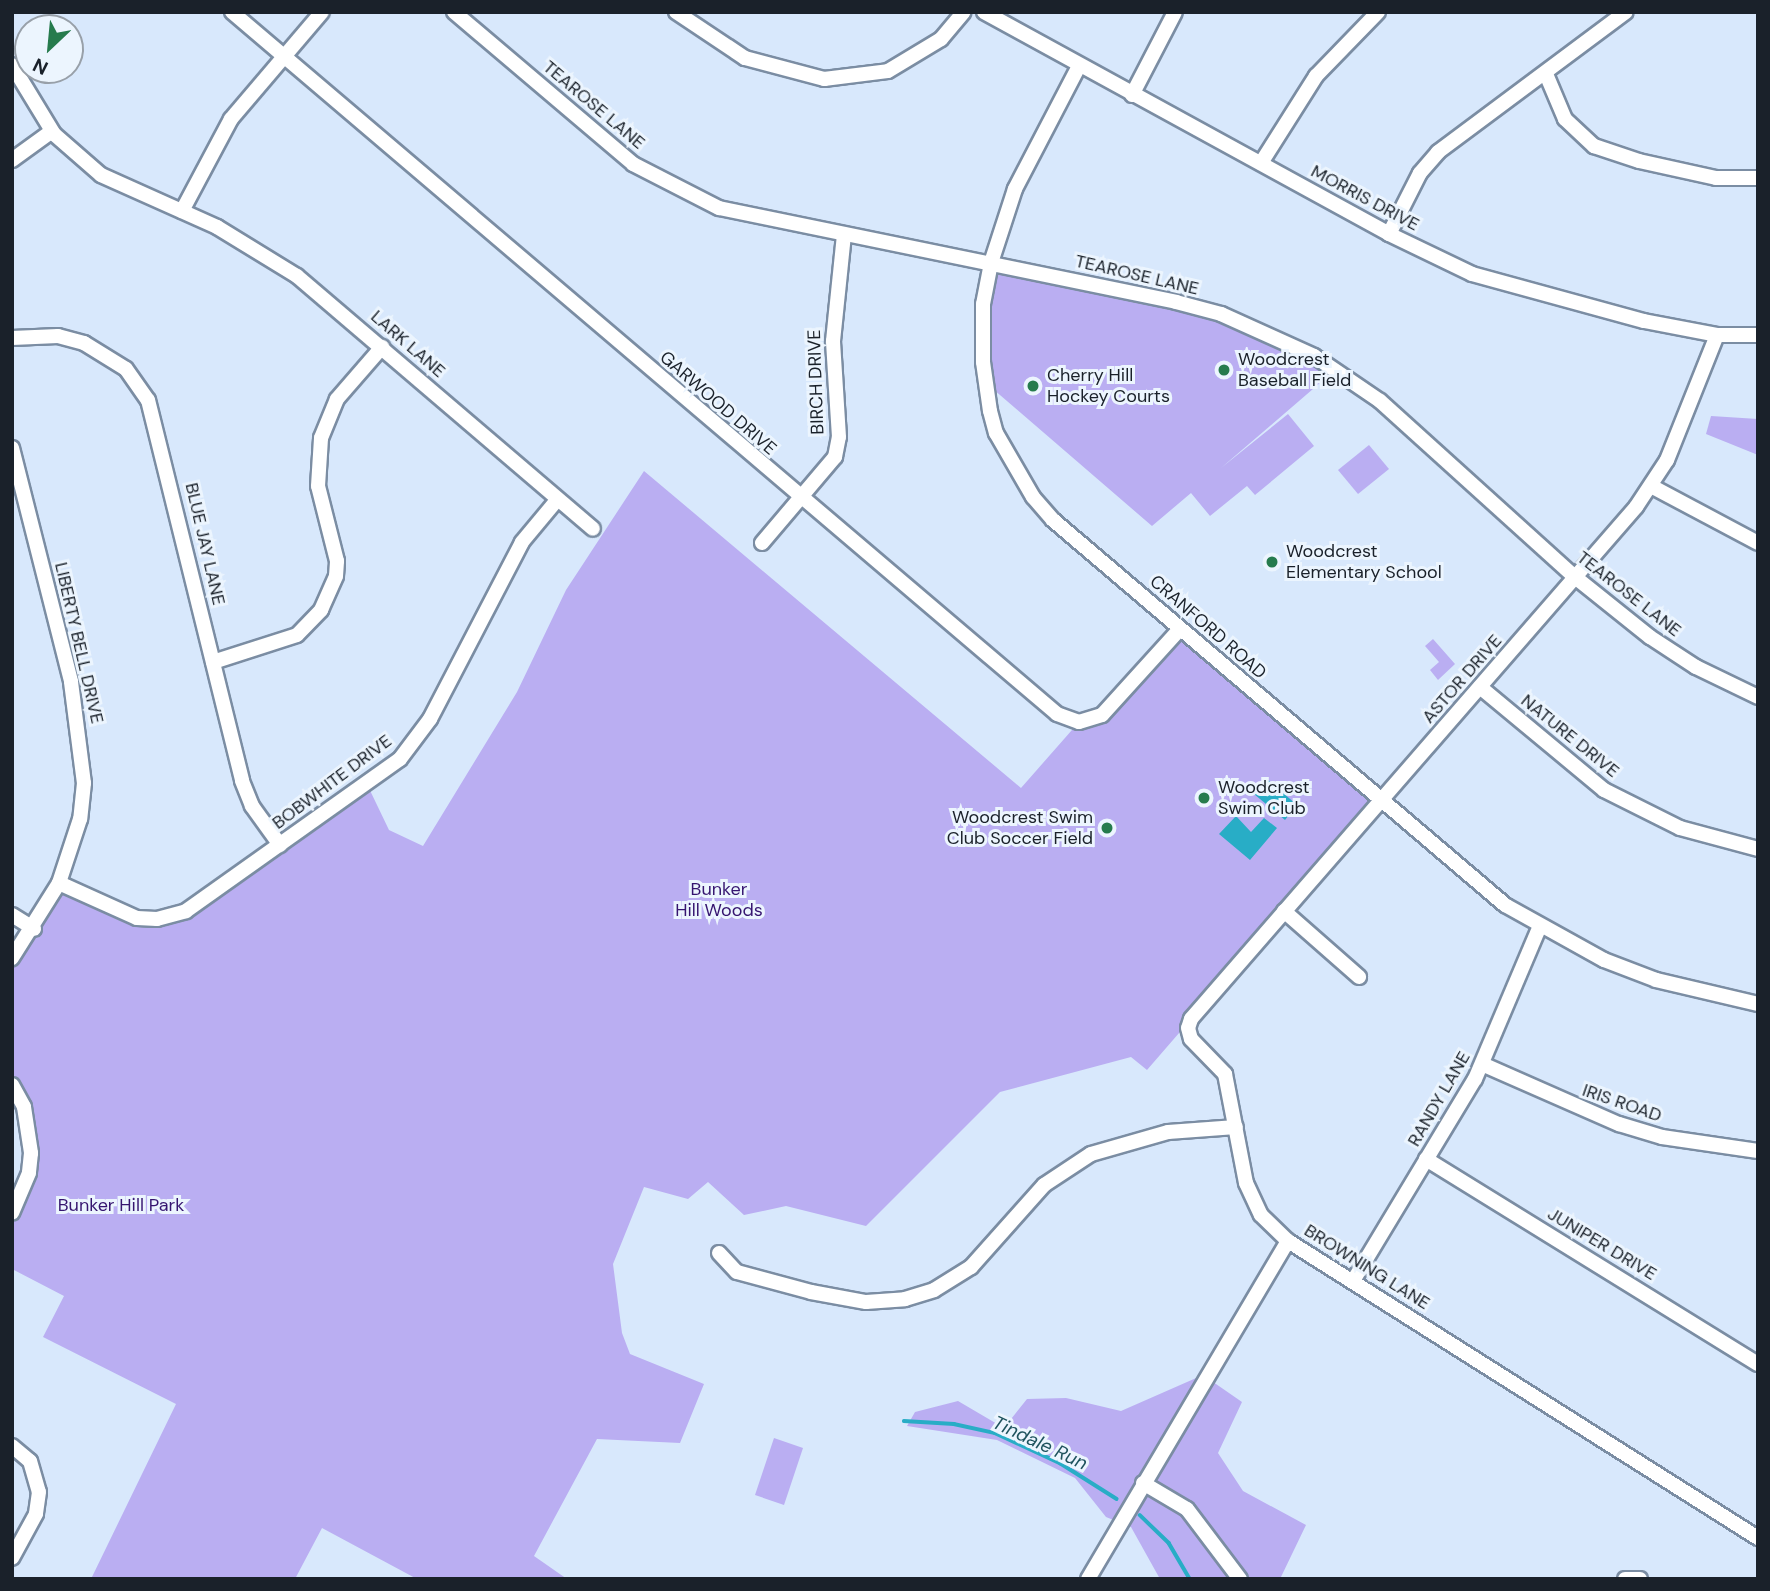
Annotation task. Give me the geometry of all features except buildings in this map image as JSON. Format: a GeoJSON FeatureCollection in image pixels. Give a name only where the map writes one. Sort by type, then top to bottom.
{"type":"FeatureCollection","features":[{"type":"Feature","properties":{"kind":"street","name":"GARWOOD DRIVE"},"geometry":{"type":"LineString","coordinates":[[232,12],[799,499],[1069,720],[1090,720],[1108,711],[1180,629]]}},
{"type":"Feature","properties":{"kind":"street"},"geometry":{"type":"LineString","coordinates":[[182,211],[231,119],[322,12]]}},
{"type":"Feature","properties":{"kind":"street","name":"TEAROSE LANE"},"geometry":{"type":"LineString","coordinates":[[454,12],[656,179],[719,208],[844,235],[991,262],[1221,314],[1314,356],[1380,401],[1575,577],[1673,652],[1758,696]]}},
{"type":"Feature","properties":{"kind":"street"},"geometry":{"type":"LineString","coordinates":[[676,12],[745,58],[824,79],[888,71],[941,39],[964,12]]}},
{"type":"Feature","properties":{"kind":"street","name":"MORRIS DRIVE"},"geometry":{"type":"LineString","coordinates":[[984,12],[1389,234],[1472,274],[1717,335],[1758,335]]}},
{"type":"Feature","properties":{"kind":"street"},"geometry":{"type":"LineString","coordinates":[[1132,95],[1175,12]]}},
{"type":"Feature","properties":{"kind":"street"},"geometry":{"type":"LineString","coordinates":[[1261,163],[1316,76],[1378,12]]}},
{"type":"Feature","properties":{"kind":"street"},"geometry":{"type":"LineString","coordinates":[[1389,234],[1420,173],[1438,152],[1626,12]]}},
{"type":"Feature","properties":{"kind":"street"},"geometry":{"type":"LineString","coordinates":[[12,65],[52,131],[12,160]]}},
{"type":"Feature","properties":{"kind":"street","name":"CRANFORD ROAD"},"geometry":{"type":"LineString","coordinates":[[1079,66],[1015,189],[991,262],[982,332],[990,411],[996,433],[1020,477],[1053,520],[1380,801],[1506,905],[1540,926],[1656,981],[1758,1004]]}},
{"type":"Feature","properties":{"kind":"street"},"geometry":{"type":"LineString","coordinates":[[1546,74],[1565,119],[1594,146],[1639,161],[1716,178],[1758,178]]}},
{"type":"Feature","properties":{"kind":"street","name":"LARK LANE"},"geometry":{"type":"LineString","coordinates":[[52,131],[101,175],[257,248],[383,347],[593,529]]}},
{"type":"Feature","properties":{"kind":"street","name":"BIRCH DRIVE"},"geometry":{"type":"LineString","coordinates":[[762,543],[835,457],[839,437],[832,341],[844,235]]}},
{"type":"Feature","properties":{"kind":"street","name":"ASTOR DRIVE"},"geometry":{"type":"LineString","coordinates":[[1237,1127],[1225,1074],[1191,1038],[1191,1019],[1651,486],[1685,421],[1717,335]]}},
{"type":"Feature","properties":{"kind":"street","name":"BLUE JAY LANE"},"geometry":{"type":"LineString","coordinates":[[12,338],[58,336],[84,343],[111,356],[138,382],[148,400],[170,477],[242,781],[253,806],[280,845]]}},
{"type":"Feature","properties":{"kind":"street"},"geometry":{"type":"LineString","coordinates":[[213,663],[297,635],[321,610],[336,576],[337,561],[318,486],[321,438],[337,399],[383,347]]}},
{"type":"Feature","properties":{"kind":"street","name":"LIBERTY BELL DRIVE"},"geometry":{"type":"LineString","coordinates":[[12,448],[83,746],[80,820],[59,883],[34,929],[12,958]]}},
{"type":"Feature","properties":{"kind":"street"},"geometry":{"type":"LineString","coordinates":[[1651,486],[1758,543]]}},
{"type":"Feature","properties":{"kind":"street","name":"BOBWHITE DRIVE"},"geometry":{"type":"LineString","coordinates":[[59,883],[137,918],[157,919],[202,902],[400,759],[430,719],[522,542],[557,500]]}},
{"type":"Feature","properties":{"kind":"street","name":"NATURE DRIVE"},"geometry":{"type":"LineString","coordinates":[[1480,687],[1604,790],[1680,828],[1758,849]]}},
{"type":"Feature","properties":{"kind":"street"},"geometry":{"type":"LineString","coordinates":[[1284,911],[1359,977]]}},
{"type":"Feature","properties":{"kind":"street"},"geometry":{"type":"LineString","coordinates":[[12,915],[34,929]]}},
{"type":"Feature","properties":{"kind":"street","name":"RANDY LANE"},"geometry":{"type":"LineString","coordinates":[[1353,1281],[1482,1064],[1540,926]]}},
{"type":"Feature","properties":{"kind":"street","name":"IRIS ROAD"},"geometry":{"type":"LineString","coordinates":[[1482,1064],[1619,1124],[1662,1137],[1758,1151]]}},
{"type":"Feature","properties":{"kind":"street"},"geometry":{"type":"LineString","coordinates":[[12,1084],[24,1107],[31,1153],[29,1173],[12,1213]]}},
{"type":"Feature","properties":{"kind":"street"},"geometry":{"type":"LineString","coordinates":[[719,1253],[737,1272],[811,1292],[866,1302],[905,1299],[934,1290],[971,1266],[1044,1185],[1091,1154],[1168,1132],[1237,1127],[1246,1183],[1255,1203],[1288,1241]]}},
{"type":"Feature","properties":{"kind":"street","name":"JUNIPER DRIVE"},"geometry":{"type":"LineString","coordinates":[[1426,1159],[1755,1358]]}},
{"type":"Feature","properties":{"kind":"street","name":"BROWNING LANE"},"geometry":{"type":"LineString","coordinates":[[1088,1579],[1288,1241],[1758,1538]]}},
{"type":"Feature","properties":{"kind":"street"},"geometry":{"type":"LineString","coordinates":[[12,1446],[30,1461],[39,1492],[36,1514],[12,1558]]}},
{"type":"Feature","properties":{"kind":"street"},"geometry":{"type":"LineString","coordinates":[[1143,1483],[1187,1509],[1240,1579]]}},
{"type":"Feature","properties":{"kind":"street"},"geometry":{"type":"LineString","coordinates":[[1625,1579],[1640,1579]]}},
{"type":"Feature","properties":{"kind":"green space"},"geometry":{"type":"Polygon","coordinates":[[[991,263],[1176,302],[1335,370],[1221,468],[1288,414],[1314,446],[1255,495],[1247,486],[1210,516],[1191,493],[1152,526],[986,383],[991,263]]]}},
{"type":"Feature","properties":{"kind":"green space"},"geometry":{"type":"Polygon","coordinates":[[[1711,416],[1758,419],[1758,455],[1706,434],[1711,416]]]}},
{"type":"Feature","properties":{"kind":"green space"},"geometry":{"type":"Polygon","coordinates":[[[1369,445],[1389,469],[1358,494],[1338,470],[1369,445]]]}},
{"type":"Feature","properties":{"kind":"green space"},"geometry":{"type":"Polygon","coordinates":[[[644,471],[1021,788],[1079,722],[1086,721],[1180,629],[1380,801],[1147,1070],[1131,1057],[1000,1092],[866,1226],[786,1206],[744,1215],[708,1182],[688,1199],[644,1187],[613,1264],[622,1333],[630,1354],[704,1384],[680,1443],[597,1439],[534,1556],[567,1579],[417,1579],[322,1528],[295,1579],[91,1579],[176,1404],[43,1337],[64,1296],[12,1269],[12,1192],[29,1146],[12,1100],[12,943],[61,882],[139,913],[186,911],[365,780],[389,830],[423,846],[517,692],[566,590],[644,471]]]}},
{"type":"Feature","properties":{"kind":"green space"},"geometry":{"type":"Polygon","coordinates":[[[1433,639],[1455,664],[1438,680],[1430,670],[1439,662],[1425,646],[1433,639]]]}},
{"type":"Feature","properties":{"kind":"green space"},"geometry":{"type":"Polygon","coordinates":[[[1203,1375],[1242,1402],[1218,1453],[1243,1491],[1306,1525],[1280,1579],[1160,1579],[1131,1527],[1106,1517],[1075,1478],[997,1440],[907,1426],[915,1412],[958,1401],[1004,1428],[1027,1399],[1066,1398],[1121,1411],[1203,1375]]]}},
{"type":"Feature","properties":{"kind":"green space"},"geometry":{"type":"Polygon","coordinates":[[[774,1438],[803,1448],[784,1505],[755,1495],[774,1438]]]}},
{"type":"Feature","properties":{"kind":"water"},"geometry":{"type":"Polygon","coordinates":[[[1267,779],[1297,805],[1285,820],[1254,794],[1267,779]]]}},
{"type":"Feature","properties":{"kind":"water"},"geometry":{"type":"Polygon","coordinates":[[[1236,816],[1251,832],[1264,818],[1277,828],[1250,860],[1219,834],[1236,816]]]}},
{"type":"Feature","properties":{"kind":"waterway","name":"Tindale Run"},"geometry":{"type":"LineString","coordinates":[[904,1421],[954,1424],[995,1433],[1060,1463],[1117,1499]]}},
{"type":"Feature","properties":{"kind":"waterway","name":"Tindale Run"},"geometry":{"type":"LineString","coordinates":[[1140,1515],[1169,1543],[1190,1579]]}},
{"type":"Feature","properties":{"kind":"place","name":"Woodcrest Baseball Field"},"geometry":{"type":"Point","coordinates":[1224,370]}},
{"type":"Feature","properties":{"kind":"place","name":"Cherry Hill Hockey Courts"},"geometry":{"type":"Point","coordinates":[1033,386]}},
{"type":"Feature","properties":{"kind":"place","name":"Woodcrest Elementary School"},"geometry":{"type":"Point","coordinates":[1272,562]}},
{"type":"Feature","properties":{"kind":"place","name":"Woodcrest Swim Club"},"geometry":{"type":"Point","coordinates":[1204,798]}},
{"type":"Feature","properties":{"kind":"place","name":"Woodcrest Swim Club Soccer Field"},"geometry":{"type":"Point","coordinates":[1107,828]}},
{"type":"Feature","properties":{"kind":"park label","name":"Bunker Hill Woods"},"geometry":{"type":"Point","coordinates":[719,900]}},
{"type":"Feature","properties":{"kind":"park label","name":"Bunker Hill Park"},"geometry":{"type":"Point","coordinates":[121,1205]}}]}
